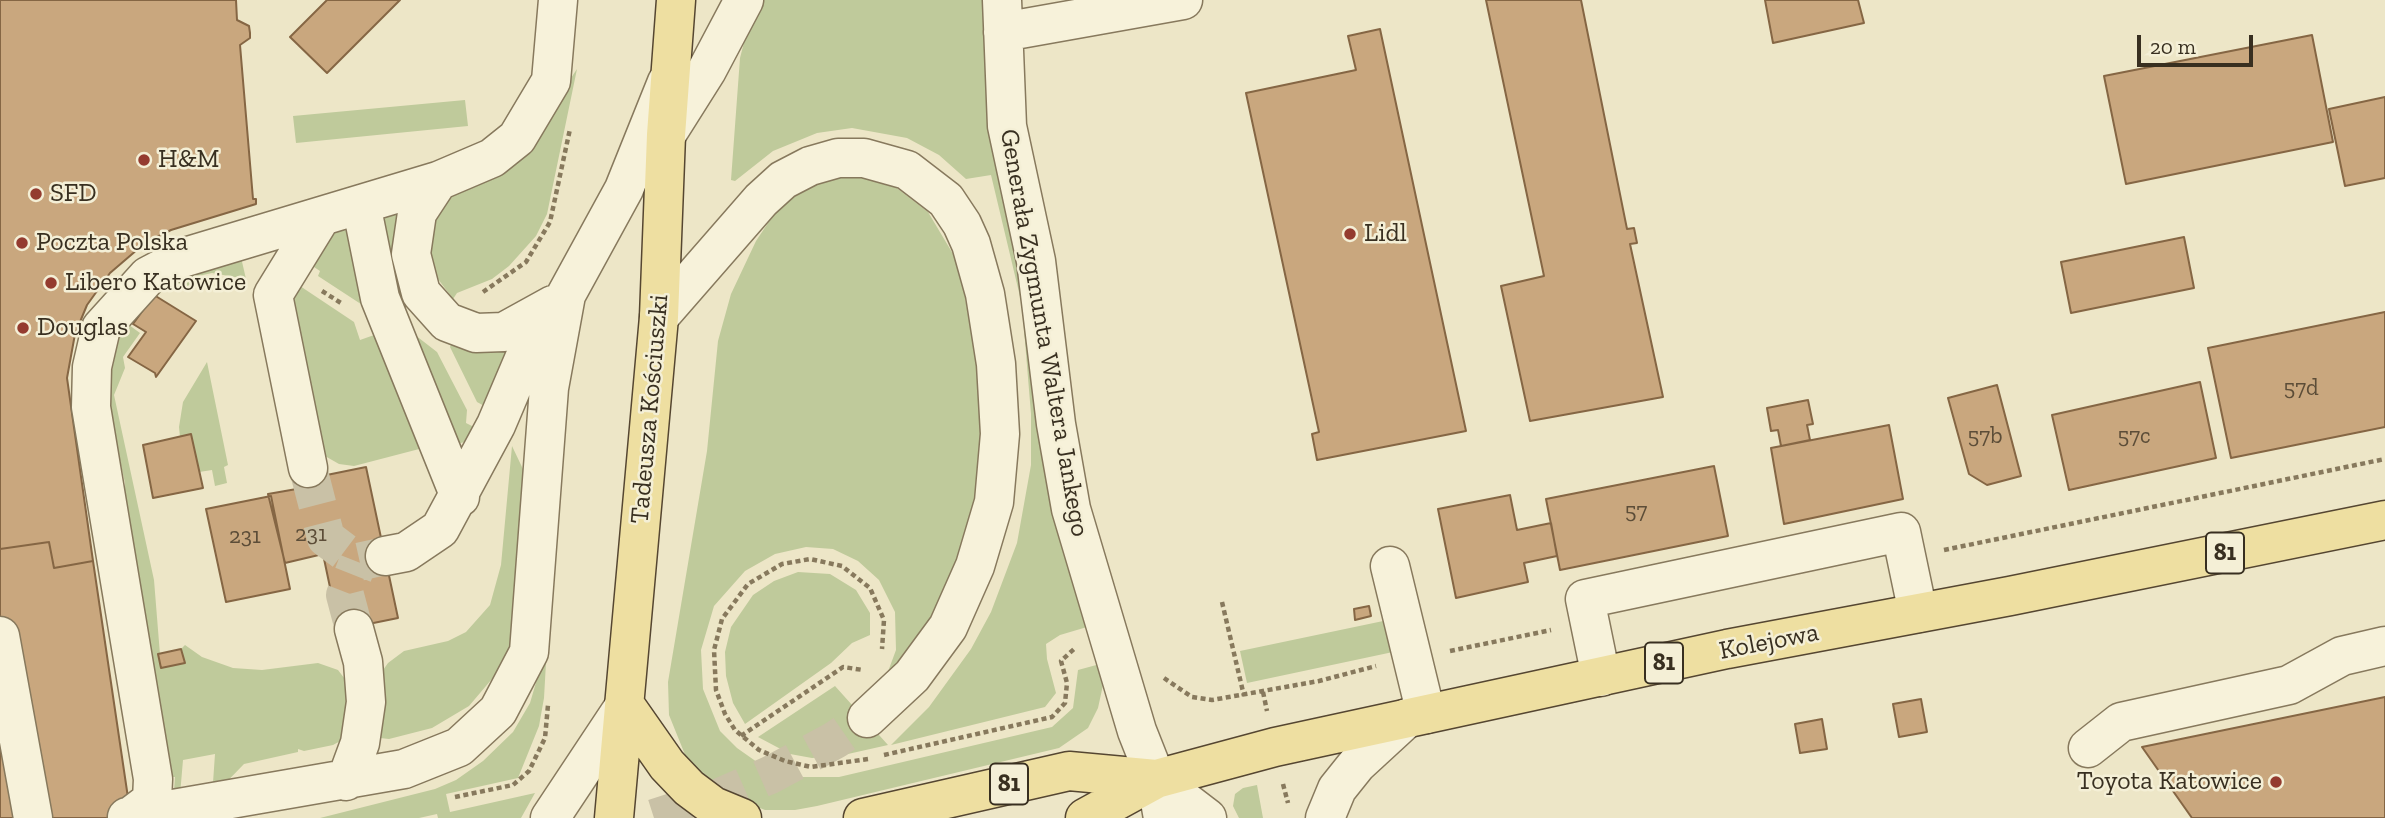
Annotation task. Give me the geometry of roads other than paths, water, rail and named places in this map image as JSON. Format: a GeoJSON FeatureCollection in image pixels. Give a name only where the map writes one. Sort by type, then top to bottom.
{"type":"FeatureCollection","features":[{"type":"Feature","properties":{"kind":"main road","name":"Tadeusza Kościuszki"},"geometry":{"type":"LineString","coordinates":[[614,818],[659,317],[669,77],[676,0]]}},
{"type":"Feature","properties":{"kind":"main road","name":"Kolejowa"},"geometry":{"type":"LineString","coordinates":[[1085,818],[1156,779],[1275,747],[1727,649],[2385,520]]}},
{"type":"Feature","properties":{"kind":"main road"},"geometry":{"type":"LineString","coordinates":[[625,705],[667,765],[689,788],[713,806],[742,818]]}},
{"type":"Feature","properties":{"kind":"main road","name":"Kolejowa"},"geometry":{"type":"LineString","coordinates":[[863,818],[1069,771],[1156,779]]}},
{"type":"Feature","properties":{"kind":"street"},"geometry":{"type":"LineString","coordinates":[[127,817],[152,800],[153,779],[91,407],[92,367],[101,328],[148,276],[182,258],[438,181],[492,158],[517,138],[551,81],[558,0]]}},
{"type":"Feature","properties":{"kind":"street"},"geometry":{"type":"LineString","coordinates":[[666,135],[707,70],[744,0]]}},
{"type":"Feature","properties":{"kind":"street"},"geometry":{"type":"LineString","coordinates":[[1003,16],[1183,0]]}},
{"type":"Feature","properties":{"kind":"street","name":"Generała Zygmunta Waltera Jankego"},"geometry":{"type":"LineString","coordinates":[[1003,16],[1007,126],[1037,261],[1056,424],[1071,509],[1137,731],[1156,779],[1163,818]]}},
{"type":"Feature","properties":{"kind":"street"},"geometry":{"type":"LineString","coordinates":[[385,556],[406,552],[440,529],[460,497],[555,303],[624,188],[669,77]]}},
{"type":"Feature","properties":{"kind":"street"},"geometry":{"type":"LineString","coordinates":[[659,317],[761,200],[783,180],[810,166],[838,158],[864,158],[907,170],[946,200],[962,223],[979,268],[992,337],[1000,434],[999,471],[994,502],[975,566],[948,627],[912,676],[867,718]]}},
{"type":"Feature","properties":{"kind":"street"},"geometry":{"type":"LineString","coordinates":[[438,181],[417,213],[411,254],[421,293],[447,322],[475,332],[504,332],[555,303]]}},
{"type":"Feature","properties":{"kind":"street"},"geometry":{"type":"LineString","coordinates":[[360,204],[380,298],[460,497]]}},
{"type":"Feature","properties":{"kind":"street"},"geometry":{"type":"LineString","coordinates":[[308,468],[272,295],[321,217]]}},
{"type":"Feature","properties":{"kind":"street"},"geometry":{"type":"LineString","coordinates":[[127,817],[404,769],[459,747],[498,711],[529,652],[555,303]]}},
{"type":"Feature","properties":{"kind":"street"},"geometry":{"type":"LineString","coordinates":[[1601,677],[1585,599],[1901,532],[1918,613]]}},
{"type":"Feature","properties":{"kind":"street"},"geometry":{"type":"LineString","coordinates":[[1325,818],[1337,789],[1357,764],[1417,716],[1390,566]]}},
{"type":"Feature","properties":{"kind":"street"},"geometry":{"type":"LineString","coordinates":[[346,780],[360,743],[366,702],[363,662],[354,629]]}},
{"type":"Feature","properties":{"kind":"street"},"geometry":{"type":"LineString","coordinates":[[0,636],[33,818]]}},
{"type":"Feature","properties":{"kind":"street"},"geometry":{"type":"LineString","coordinates":[[2088,748],[2121,722],[2289,685],[2342,656],[2385,646]]}},
{"type":"Feature","properties":{"kind":"street"},"geometry":{"type":"LineString","coordinates":[[550,818],[625,705]]}},
{"type":"Feature","properties":{"kind":"street"},"geometry":{"type":"LineString","coordinates":[[1156,779],[1206,818]]}},
{"type":"Feature","properties":{"kind":"tunnel"},"geometry":{"type":"LineString","coordinates":[[308,468],[326,538],[358,562],[385,556]]}},
{"type":"Feature","properties":{"kind":"tunnel"},"geometry":{"type":"LineString","coordinates":[[354,629],[345,595],[358,562]]}},
{"type":"Feature","properties":{"kind":"tunnel"},"geometry":{"type":"LineString","coordinates":[[654,818],[720,797],[770,775],[835,740],[867,718]]}},
{"type":"Feature","properties":{"kind":"place","name":"H&M"},"geometry":{"type":"Point","coordinates":[144,160]}},
{"type":"Feature","properties":{"kind":"place","name":"SFD"},"geometry":{"type":"Point","coordinates":[36,194]}},
{"type":"Feature","properties":{"kind":"place","name":"Lidl"},"geometry":{"type":"Point","coordinates":[1350,234]}},
{"type":"Feature","properties":{"kind":"place","name":"Poczta Polska"},"geometry":{"type":"Point","coordinates":[22,243]}},
{"type":"Feature","properties":{"kind":"place","name":"Libero Katowice"},"geometry":{"type":"Point","coordinates":[51,283]}},
{"type":"Feature","properties":{"kind":"place","name":"Douglas"},"geometry":{"type":"Point","coordinates":[23,328]}},
{"type":"Feature","properties":{"kind":"place","name":"Toyota Katowice"},"geometry":{"type":"Point","coordinates":[2276,782]}}]}
